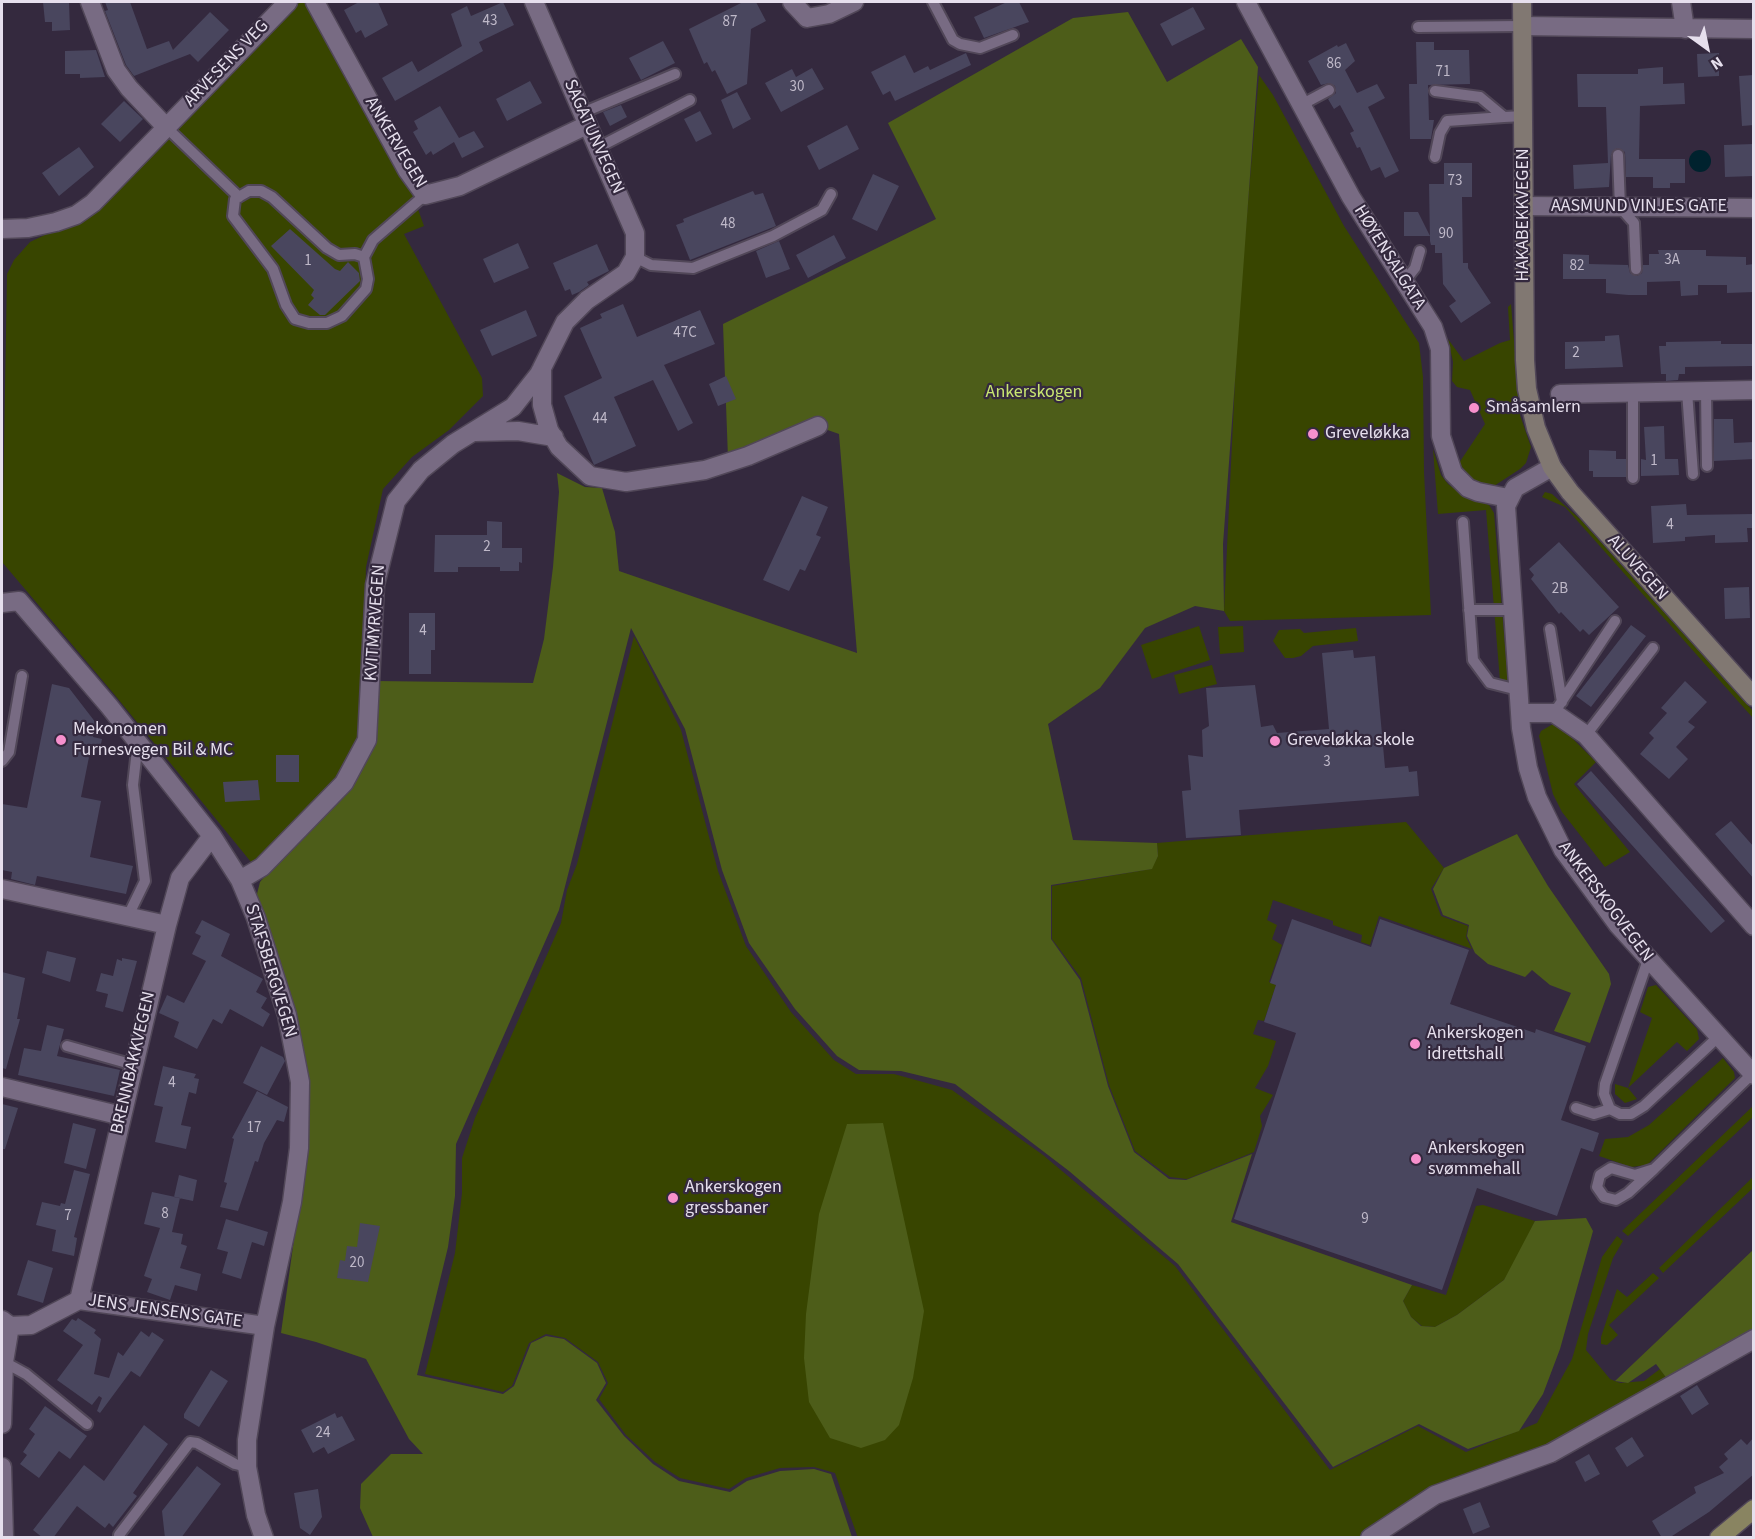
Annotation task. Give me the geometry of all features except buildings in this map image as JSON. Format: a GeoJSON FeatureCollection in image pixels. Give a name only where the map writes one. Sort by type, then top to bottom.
{"type":"FeatureCollection","features":[{"type":"Feature","properties":{"kind":"main road","name":"HAKABEKKVEGEN"},"geometry":{"type":"LineString","coordinates":[[1522,2],[1525,360],[1527,389],[1536,428]]}},
{"type":"Feature","properties":{"kind":"main road","name":"ALUVEGEN"},"geometry":{"type":"LineString","coordinates":[[1536,428],[1552,467],[1576,499],[1754,697]]}},
{"type":"Feature","properties":{"kind":"main road"},"geometry":{"type":"LineString","coordinates":[[1719,1538],[1754,1509]]}},
{"type":"Feature","properties":{"kind":"street"},"geometry":{"type":"LineString","coordinates":[[90,2],[111,58],[122,79],[166,128]]}},
{"type":"Feature","properties":{"kind":"street","name":"ARVESENS VEG"},"geometry":{"type":"LineString","coordinates":[[2,229],[28,228],[76,215],[93,203],[288,2]]}},
{"type":"Feature","properties":{"kind":"street","name":"ANKERVEGEN"},"geometry":{"type":"LineString","coordinates":[[315,2],[407,170],[425,195],[459,186],[584,119]]}},
{"type":"Feature","properties":{"kind":"street","name":"SAGATUNVEGEN"},"geometry":{"type":"LineString","coordinates":[[534,2],[635,233],[635,257]]}},
{"type":"Feature","properties":{"kind":"street"},"geometry":{"type":"LineString","coordinates":[[795,6],[807,18],[818,17],[854,2]]}},
{"type":"Feature","properties":{"kind":"street","name":"HØYENSALGATA"},"geometry":{"type":"LineString","coordinates":[[1246,2],[1351,197],[1433,327],[1440,349],[1441,436],[1453,473],[1468,488],[1508,498]]}},
{"type":"Feature","properties":{"kind":"street"},"geometry":{"type":"LineString","coordinates":[[1681,2],[1685,29]]}},
{"type":"Feature","properties":{"kind":"street"},"geometry":{"type":"LineString","coordinates":[[1522,26],[1754,29]]}},
{"type":"Feature","properties":{"kind":"street","name":"AASMUND VINJES GATE"},"geometry":{"type":"LineString","coordinates":[[1524,206],[1754,208]]}},
{"type":"Feature","properties":{"kind":"street","name":"KVITMYRVEGEN"},"geometry":{"type":"LineString","coordinates":[[240,880],[262,867],[351,772],[367,740],[375,585],[396,501],[421,470],[473,432],[513,407],[542,368],[565,322],[586,300],[626,273],[635,257]]}},
{"type":"Feature","properties":{"kind":"street"},"geometry":{"type":"LineString","coordinates":[[542,368],[542,405],[554,437],[559,447],[590,476],[626,482],[705,470],[748,456],[818,426]]}},
{"type":"Feature","properties":{"kind":"street"},"geometry":{"type":"LineString","coordinates":[[1560,394],[1754,390]]}},
{"type":"Feature","properties":{"kind":"street"},"geometry":{"type":"LineString","coordinates":[[473,432],[518,431],[554,437]]}},
{"type":"Feature","properties":{"kind":"street"},"geometry":{"type":"LineString","coordinates":[[1508,498],[1515,489],[1552,467]]}},
{"type":"Feature","properties":{"kind":"street","name":"ANKERSKOGVEGEN"},"geometry":{"type":"LineString","coordinates":[[1508,498],[1505,514],[1520,713],[1528,768],[1549,825],[1563,850],[1618,925],[1717,1038],[1753,1075]]}},
{"type":"Feature","properties":{"kind":"street","name":"STAFSBERGVEGEN"},"geometry":{"type":"LineString","coordinates":[[2,603],[19,601],[138,741],[212,836],[240,880],[256,918],[287,1016],[300,1082],[298,1148],[292,1202],[265,1326],[247,1440],[247,1467],[256,1515],[264,1538]]}},
{"type":"Feature","properties":{"kind":"street"},"geometry":{"type":"LineString","coordinates":[[1520,713],[1558,708],[1586,735],[1754,926]]}},
{"type":"Feature","properties":{"kind":"street","name":"BRENNBAKKVEGEN"},"geometry":{"type":"LineString","coordinates":[[79,1300],[180,878],[212,836]]}},
{"type":"Feature","properties":{"kind":"street"},"geometry":{"type":"LineString","coordinates":[[2,889],[167,925]]}},
{"type":"Feature","properties":{"kind":"street"},"geometry":{"type":"LineString","coordinates":[[2,1087],[122,1116]]}},
{"type":"Feature","properties":{"kind":"street","name":"JENS JENSENS GATE"},"geometry":{"type":"LineString","coordinates":[[6,1323],[31,1325],[79,1300],[265,1326]]}},
{"type":"Feature","properties":{"kind":"street"},"geometry":{"type":"LineString","coordinates":[[2,1424],[6,1323]]}},
{"type":"Feature","properties":{"kind":"street"},"geometry":{"type":"LineString","coordinates":[[1370,1538],[1435,1495],[1551,1453],[1754,1339]]}},
{"type":"Feature","properties":{"kind":"street"},"geometry":{"type":"LineString","coordinates":[[2,1467],[4,1538]]}},
{"type":"Feature","properties":{"kind":"lane"},"geometry":{"type":"LineString","coordinates":[[933,2],[953,40],[960,44],[980,48],[1013,35]]}},
{"type":"Feature","properties":{"kind":"lane"},"geometry":{"type":"LineString","coordinates":[[1418,27],[1522,26]]}},
{"type":"Feature","properties":{"kind":"lane"},"geometry":{"type":"LineString","coordinates":[[584,119],[675,74]]}},
{"type":"Feature","properties":{"kind":"lane"},"geometry":{"type":"LineString","coordinates":[[1301,105],[1329,90]]}},
{"type":"Feature","properties":{"kind":"lane"},"geometry":{"type":"LineString","coordinates":[[1435,91],[1480,97],[1504,117]]}},
{"type":"Feature","properties":{"kind":"lane"},"geometry":{"type":"LineString","coordinates":[[597,148],[690,100]]}},
{"type":"Feature","properties":{"kind":"lane"},"geometry":{"type":"LineString","coordinates":[[1435,157],[1440,133],[1447,121],[1524,116]]}},
{"type":"Feature","properties":{"kind":"lane"},"geometry":{"type":"LineString","coordinates":[[166,128],[239,196]]}},
{"type":"Feature","properties":{"kind":"lane"},"geometry":{"type":"LineString","coordinates":[[1618,155],[1620,207],[1634,223],[1636,269]]}},
{"type":"Feature","properties":{"kind":"lane"},"geometry":{"type":"LineString","coordinates":[[364,257],[355,254],[339,255],[327,248],[272,196],[261,191],[249,191],[239,196],[233,207],[237,224],[273,269],[286,305],[296,319],[309,323],[327,323],[342,316],[366,289],[368,279],[364,257],[373,240],[425,195]]}},
{"type":"Feature","properties":{"kind":"lane"},"geometry":{"type":"LineString","coordinates":[[635,257],[651,265],[693,268],[774,236],[813,216],[822,210],[831,194]]}},
{"type":"Feature","properties":{"kind":"lane"},"geometry":{"type":"LineString","coordinates":[[1404,282],[1415,268],[1420,251]]}},
{"type":"Feature","properties":{"kind":"lane"},"geometry":{"type":"LineString","coordinates":[[1687,391],[1693,474]]}},
{"type":"Feature","properties":{"kind":"lane"},"geometry":{"type":"LineString","coordinates":[[1706,391],[1707,466]]}},
{"type":"Feature","properties":{"kind":"lane"},"geometry":{"type":"LineString","coordinates":[[1633,392],[1633,478]]}},
{"type":"Feature","properties":{"kind":"lane"},"geometry":{"type":"LineString","coordinates":[[1463,522],[1473,660],[1481,675],[1490,683],[1518,690]]}},
{"type":"Feature","properties":{"kind":"lane"},"geometry":{"type":"LineString","coordinates":[[1469,610],[1512,610]]}},
{"type":"Feature","properties":{"kind":"lane"},"geometry":{"type":"LineString","coordinates":[[1558,708],[1615,621]]}},
{"type":"Feature","properties":{"kind":"lane"},"geometry":{"type":"LineString","coordinates":[[1550,629],[1558,708]]}},
{"type":"Feature","properties":{"kind":"lane"},"geometry":{"type":"LineString","coordinates":[[1586,735],[1653,648]]}},
{"type":"Feature","properties":{"kind":"lane"},"geometry":{"type":"LineString","coordinates":[[2,761],[9,752],[22,676]]}},
{"type":"Feature","properties":{"kind":"lane"},"geometry":{"type":"LineString","coordinates":[[128,916],[145,880],[134,785],[138,741]]}},
{"type":"Feature","properties":{"kind":"lane"},"geometry":{"type":"LineString","coordinates":[[1648,960],[1605,1084],[1604,1094],[1610,1109],[1620,1114],[1631,1114],[1644,1106],[1717,1038]]}},
{"type":"Feature","properties":{"kind":"lane"},"geometry":{"type":"LineString","coordinates":[[68,1046],[134,1065]]}},
{"type":"Feature","properties":{"kind":"lane"},"geometry":{"type":"LineString","coordinates":[[1653,1169],[1635,1175],[1611,1168],[1600,1175],[1597,1187],[1604,1197],[1616,1200],[1628,1193],[1753,1075]]}},
{"type":"Feature","properties":{"kind":"lane"},"geometry":{"type":"LineString","coordinates":[[1576,1108],[1594,1114],[1610,1109]]}},
{"type":"Feature","properties":{"kind":"lane"},"geometry":{"type":"LineString","coordinates":[[4,1362],[26,1374],[87,1424]]}},
{"type":"Feature","properties":{"kind":"lane"},"geometry":{"type":"LineString","coordinates":[[119,1535],[190,1442],[197,1443],[235,1464],[247,1467]]}},
{"type":"Feature","properties":{"kind":"green space"},"geometry":{"type":"Polygon","coordinates":[[[300,2],[304,2],[414,198],[424,226],[404,234],[482,378],[483,396],[449,430],[412,457],[383,489],[366,567],[361,726],[355,744],[340,773],[323,796],[273,848],[251,862],[114,694],[2,562],[7,274],[14,260],[30,242],[97,210],[300,2]]]}},
{"type":"Feature","properties":{"kind":"green space","name":"Ankerskogen"},"geometry":{"type":"Polygon","coordinates":[[[1128,12],[1167,82],[1241,39],[1258,67],[1223,544],[1224,611],[1195,606],[1145,628],[1100,688],[1048,724],[1073,840],[1157,843],[1158,856],[1152,869],[1051,885],[1051,939],[1080,980],[1108,1086],[1134,1152],[1169,1179],[1186,1180],[1252,1154],[1231,1222],[1412,1285],[1403,1301],[1411,1317],[1421,1326],[1435,1327],[1457,1315],[1504,1280],[1535,1221],[1586,1218],[1593,1231],[1560,1349],[1543,1394],[1519,1431],[1468,1449],[1419,1424],[1333,1467],[1178,1264],[1069,1171],[955,1084],[901,1071],[859,1070],[837,1056],[795,1009],[749,943],[722,870],[685,729],[631,628],[559,910],[456,1144],[455,1196],[448,1247],[417,1375],[503,1394],[514,1386],[531,1343],[546,1336],[564,1339],[597,1363],[606,1383],[596,1400],[624,1436],[653,1464],[679,1481],[730,1492],[747,1481],[780,1471],[814,1469],[831,1474],[852,1537],[373,1537],[360,1508],[361,1484],[391,1454],[423,1454],[409,1439],[366,1359],[281,1333],[304,1167],[308,1075],[294,1014],[254,906],[260,882],[356,772],[376,681],[533,683],[544,639],[553,567],[559,492],[557,473],[585,487],[602,488],[615,532],[619,571],[857,653],[839,434],[808,423],[728,458],[723,324],[936,219],[888,123],[1073,18],[1128,12]]]}},
{"type":"Feature","properties":{"kind":"green space"},"geometry":{"type":"Polygon","coordinates":[[[1259,75],[1273,95],[1344,226],[1419,343],[1423,377],[1424,472],[1431,615],[1230,621],[1224,611],[1238,317],[1259,75]]]}},
{"type":"Feature","properties":{"kind":"green space"},"geometry":{"type":"Polygon","coordinates":[[[1511,304],[1520,415],[1531,447],[1526,463],[1494,486],[1472,480],[1459,463],[1485,424],[1470,390],[1457,387],[1452,381],[1453,362],[1448,339],[1464,361],[1510,340],[1508,307],[1511,304]]]}},
{"type":"Feature","properties":{"kind":"green space"},"geometry":{"type":"Polygon","coordinates":[[[1433,449],[1441,475],[1448,484],[1464,496],[1489,505],[1494,513],[1508,682],[1501,693],[1486,510],[1438,514],[1433,449]]]}},
{"type":"Feature","properties":{"kind":"green space"},"geometry":{"type":"Polygon","coordinates":[[[1545,492],[1552,494],[1581,520],[1753,711],[1753,718],[1565,507],[1542,497],[1545,492]]]}},
{"type":"Feature","properties":{"kind":"green space"},"geometry":{"type":"Polygon","coordinates":[[[1199,626],[1210,660],[1152,679],[1141,645],[1199,626]]]}},
{"type":"Feature","properties":{"kind":"green space"},"geometry":{"type":"Polygon","coordinates":[[[1243,626],[1244,652],[1220,654],[1218,627],[1243,626]]]}},
{"type":"Feature","properties":{"kind":"green space"},"geometry":{"type":"Polygon","coordinates":[[[1356,628],[1358,641],[1313,646],[1301,656],[1293,658],[1285,658],[1273,641],[1279,630],[1300,629],[1304,633],[1356,628]]]}},
{"type":"Feature","properties":{"kind":"green space"},"geometry":{"type":"Polygon","coordinates":[[[634,636],[681,730],[718,871],[746,946],[791,1012],[834,1060],[856,1074],[894,1074],[952,1090],[1043,1155],[1175,1266],[1330,1470],[1418,1426],[1466,1452],[1537,1423],[1572,1359],[1602,1257],[1617,1236],[1623,1241],[1613,1258],[1588,1334],[1586,1350],[1610,1379],[1620,1383],[1644,1381],[1660,1369],[1668,1380],[1563,1441],[1399,1510],[1360,1537],[858,1538],[835,1473],[814,1467],[780,1468],[746,1478],[729,1489],[680,1478],[655,1462],[626,1435],[599,1399],[608,1383],[598,1362],[565,1338],[546,1334],[529,1343],[512,1386],[503,1392],[425,1374],[455,1253],[462,1193],[462,1158],[475,1118],[561,923],[567,890],[577,864],[634,636]]]}},
{"type":"Feature","properties":{"kind":"green space"},"geometry":{"type":"Polygon","coordinates":[[[1212,665],[1217,684],[1179,694],[1174,675],[1212,665]]]}},
{"type":"Feature","properties":{"kind":"green space"},"geometry":{"type":"Polygon","coordinates":[[[1553,724],[1567,733],[1596,762],[1574,784],[1630,852],[1605,867],[1562,812],[1553,794],[1539,736],[1541,731],[1553,724]]]}},
{"type":"Feature","properties":{"kind":"green space"},"geometry":{"type":"Polygon","coordinates":[[[1406,822],[1444,868],[1431,889],[1441,916],[1468,926],[1466,937],[1472,949],[1379,916],[1370,945],[1361,942],[1362,935],[1333,925],[1333,921],[1273,900],[1267,920],[1277,925],[1272,939],[1282,945],[1269,982],[1276,985],[1264,1021],[1258,1020],[1253,1034],[1276,1041],[1268,1066],[1255,1088],[1273,1095],[1260,1116],[1262,1126],[1254,1152],[1187,1179],[1170,1177],[1135,1151],[1109,1085],[1081,978],[1052,939],[1052,886],[1151,869],[1158,856],[1157,843],[1406,822]]]}},
{"type":"Feature","properties":{"kind":"green space"},"geometry":{"type":"Polygon","coordinates":[[[1517,834],[1548,886],[1609,974],[1611,984],[1590,1043],[1554,1031],[1571,993],[1550,985],[1532,970],[1525,977],[1488,964],[1475,953],[1467,936],[1469,925],[1443,915],[1433,889],[1444,868],[1517,834]]]}},
{"type":"Feature","properties":{"kind":"green space"},"geometry":{"type":"Polygon","coordinates":[[[1656,985],[1697,1029],[1699,1039],[1687,1051],[1677,1042],[1628,1088],[1652,1018],[1640,1012],[1648,987],[1656,985]]]}},
{"type":"Feature","properties":{"kind":"green space"},"geometry":{"type":"Polygon","coordinates":[[[1723,1058],[1734,1072],[1735,1078],[1647,1165],[1631,1167],[1599,1156],[1605,1139],[1628,1137],[1649,1125],[1723,1058]]]}},
{"type":"Feature","properties":{"kind":"green space"},"geometry":{"type":"Polygon","coordinates":[[[1615,1084],[1628,1088],[1637,1099],[1625,1103],[1615,1094],[1615,1084]]]}},
{"type":"Feature","properties":{"kind":"green space"},"geometry":{"type":"Polygon","coordinates":[[[1753,1106],[1753,1117],[1628,1236],[1622,1231],[1753,1106]]]}},
{"type":"Feature","properties":{"kind":"green space"},"geometry":{"type":"Polygon","coordinates":[[[883,1123],[924,1311],[913,1378],[899,1425],[885,1440],[861,1448],[830,1438],[809,1402],[804,1358],[806,1314],[819,1214],[847,1124],[883,1123]]]}},
{"type":"Feature","properties":{"kind":"green space"},"geometry":{"type":"Polygon","coordinates":[[[1753,1177],[1753,1188],[1663,1273],[1659,1268],[1753,1177]]]}},
{"type":"Feature","properties":{"kind":"green space"},"geometry":{"type":"Polygon","coordinates":[[[1483,1205],[1535,1221],[1515,1263],[1504,1280],[1457,1315],[1435,1327],[1422,1326],[1411,1317],[1403,1301],[1412,1285],[1446,1295],[1476,1206],[1483,1205]]]}},
{"type":"Feature","properties":{"kind":"green space"},"geometry":{"type":"Polygon","coordinates":[[[1753,1250],[1753,1331],[1668,1380],[1656,1364],[1628,1383],[1615,1381],[1753,1250]]]}},
{"type":"Feature","properties":{"kind":"green space"},"geometry":{"type":"Polygon","coordinates":[[[1653,1273],[1659,1278],[1609,1325],[1618,1335],[1607,1345],[1601,1344],[1601,1337],[1617,1289],[1627,1297],[1653,1273]]]}},
{"type":"Feature","properties":{"kind":"water"},"geometry":{"type":"Polygon","coordinates":[[[1700,150],[1708,153],[1711,161],[1708,169],[1700,172],[1692,169],[1689,161],[1692,153],[1700,150]]]}},
{"type":"Feature","properties":{"kind":"place","name":"Småsamlern"},"geometry":{"type":"Point","coordinates":[1474,408]}},
{"type":"Feature","properties":{"kind":"place","name":"Greveløkka"},"geometry":{"type":"Point","coordinates":[1313,434]}},
{"type":"Feature","properties":{"kind":"place","name":"Mekonomen Furnesvegen Bil & MC"},"geometry":{"type":"Point","coordinates":[61,740]}},
{"type":"Feature","properties":{"kind":"place","name":"Greveløkka skole"},"geometry":{"type":"Point","coordinates":[1275,741]}},
{"type":"Feature","properties":{"kind":"place","name":"Ankerskogen idrettshall"},"geometry":{"type":"Point","coordinates":[1415,1044]}},
{"type":"Feature","properties":{"kind":"place","name":"Ankerskogen svømmehall"},"geometry":{"type":"Point","coordinates":[1416,1159]}},
{"type":"Feature","properties":{"kind":"place","name":"Ankerskogen gressbaner"},"geometry":{"type":"Point","coordinates":[673,1198]}}]}
